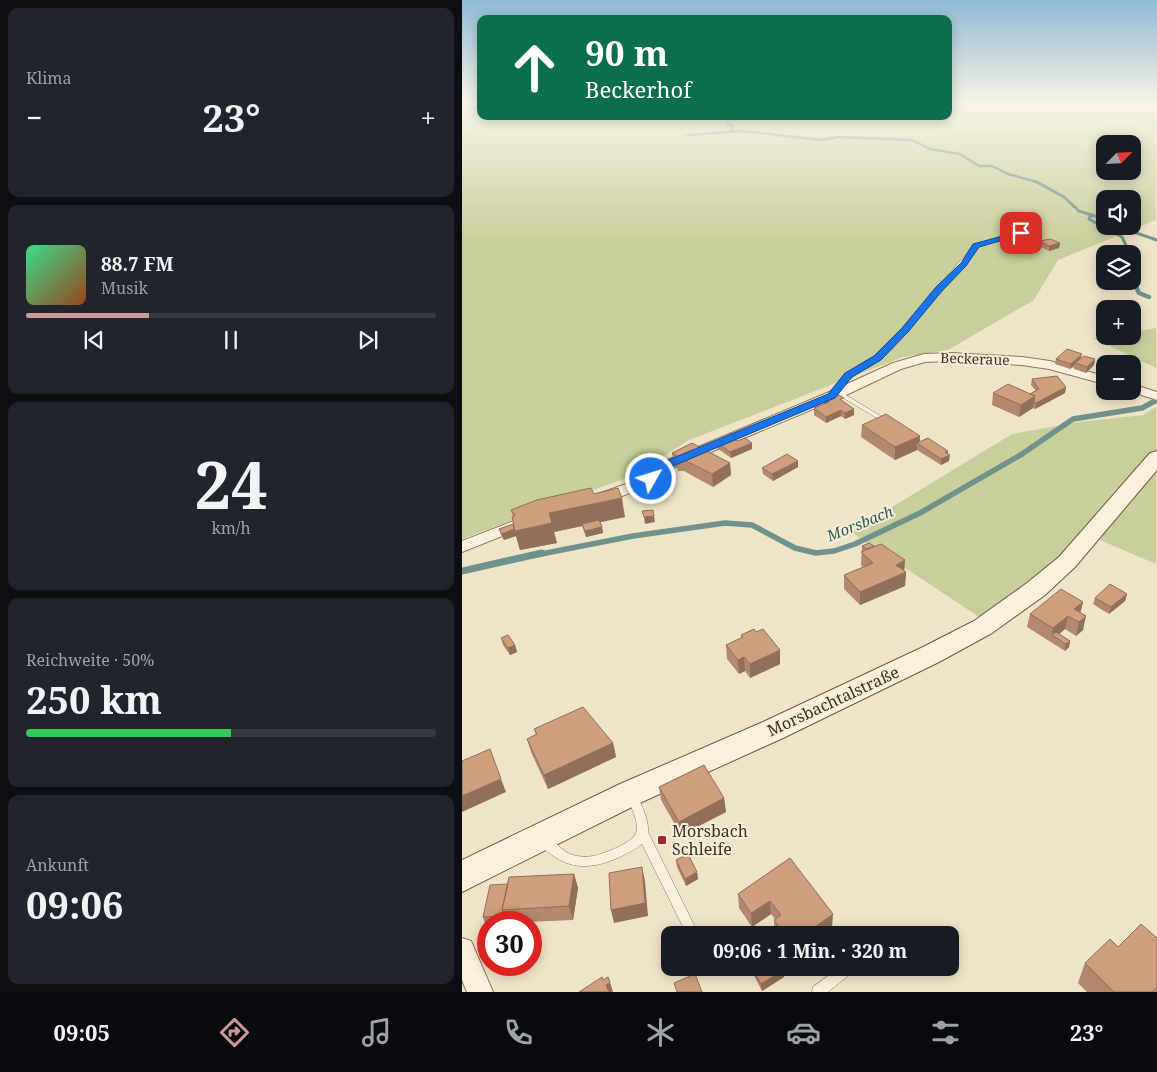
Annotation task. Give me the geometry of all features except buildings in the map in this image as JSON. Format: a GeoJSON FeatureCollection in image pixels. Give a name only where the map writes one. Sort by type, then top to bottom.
{"type":"FeatureCollection","features":[{"type":"Feature","properties":{"kind":"main road","name":"Morsbachtalstraße"},"geometry":{"type":"LineString","coordinates":[[462,877],[631,793],[773,730],[930,655],[983,627],[1036,590],[1067,562],[1156,457]]}},
{"type":"Feature","properties":{"kind":"street","name":"Beckeraue"},"geometry":{"type":"LineString","coordinates":[[590,500],[616,494],[651,479],[670,464],[836,394],[897,366],[924,358],[951,356],[1031,363],[1096,378]]}},
{"type":"Feature","properties":{"kind":"street"},"geometry":{"type":"LineString","coordinates":[[1141,391],[1155,396]]}},
{"type":"Feature","properties":{"kind":"street"},"geometry":{"type":"LineString","coordinates":[[462,547],[530,520]]}},
{"type":"Feature","properties":{"kind":"street"},"geometry":{"type":"LineString","coordinates":[[462,950],[480,992]]}},
{"type":"Feature","properties":{"kind":"lane"},"geometry":{"type":"LineString","coordinates":[[896,428],[836,394],[849,375],[878,358],[905,330],[939,289],[964,264],[976,246],[1021,233]]}},
{"type":"Feature","properties":{"kind":"lane"},"geometry":{"type":"LineString","coordinates":[[631,793],[640,819],[642,832],[689,926]]}},
{"type":"Feature","properties":{"kind":"lane"},"geometry":{"type":"LineString","coordinates":[[542,837],[554,852],[569,860],[593,862],[613,855],[636,842],[642,832]]}},
{"type":"Feature","properties":{"kind":"lane"},"geometry":{"type":"LineString","coordinates":[[818,992],[839,976]]}},
{"type":"Feature","properties":{"kind":"green space"},"geometry":{"type":"Polygon","coordinates":[[[462,150],[1096,150],[1096,180],[1141,180],[1141,150],[1156,150],[1156,220],[1141,226],[1141,190],[1096,190],[1096,235],[1119,235],[1058,260],[1034,300],[948,350],[903,357],[689,440],[634,475],[462,539],[462,150]]]}},
{"type":"Feature","properties":{"kind":"green space"},"geometry":{"type":"Polygon","coordinates":[[[1156,328],[1156,368],[1141,361],[1141,355],[1129,355],[1108,345],[1141,345],[1141,330],[1156,328]]]}},
{"type":"Feature","properties":{"kind":"green space"},"geometry":{"type":"Polygon","coordinates":[[[1156,407],[1156,564],[1081,532],[1059,561],[1016,593],[979,617],[851,532],[1012,434],[1079,422],[1143,415],[1156,407]]]}},
{"type":"Feature","properties":{"kind":"waterway"},"geometry":{"type":"LineString","coordinates":[[938,150],[960,154],[979,166],[992,166],[1008,174],[1037,182]]}},
{"type":"Feature","properties":{"kind":"waterway"},"geometry":{"type":"LineString","coordinates":[[1037,182],[1064,197],[1079,211],[1096,216]]}},
{"type":"Feature","properties":{"kind":"waterway"},"geometry":{"type":"LineString","coordinates":[[1091,215],[1089,219],[1122,237],[1126,245]]}},
{"type":"Feature","properties":{"kind":"waterway"},"geometry":{"type":"LineString","coordinates":[[1141,235],[1157,240]]}},
{"type":"Feature","properties":{"kind":"waterway"},"geometry":{"type":"LineString","coordinates":[[1138,290],[1139,293],[1149,297]]}},
{"type":"Feature","properties":{"kind":"waterway","name":"Morsbach"},"geometry":{"type":"LineString","coordinates":[[536,555],[633,536],[725,523],[752,525],[795,548],[816,553],[834,551],[855,544],[920,513],[1022,454],[1073,419],[1142,408],[1157,400],[1155,401]]}},
{"type":"Feature","properties":{"kind":"waterway","name":"Morsbach"},"geometry":{"type":"LineString","coordinates":[[462,571],[542,553]]}},
{"type":"Feature","properties":{"kind":"place","name":"Morsbach Schleife"},"geometry":{"type":"Point","coordinates":[662,840]}},
{"type":"Feature","properties":{"kind":"route"},"geometry":{"type":"LineString","coordinates":[[651,479],[670,464],[832,396],[849,375],[878,358],[905,330],[939,289],[964,264],[976,246],[1021,233]]}}]}
